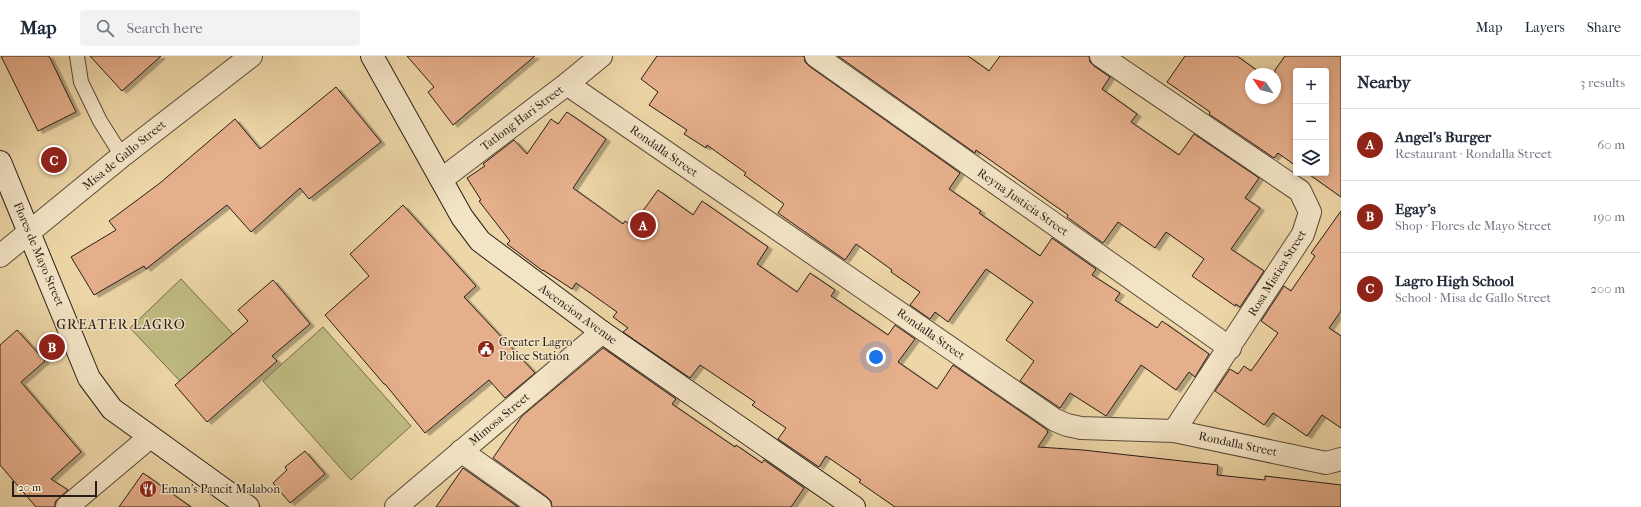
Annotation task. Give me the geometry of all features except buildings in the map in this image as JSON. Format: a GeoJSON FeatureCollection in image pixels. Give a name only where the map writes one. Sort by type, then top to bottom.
{"type":"FeatureCollection","features":[{"type":"Feature","properties":{"kind":"street","name":"Misa de Gallo Street"},"geometry":{"type":"LineString","coordinates":[[0,256],[122,156],[251,56]]}},
{"type":"Feature","properties":{"kind":"street","name":"Ascencion Avenue"},"geometry":{"type":"LineString","coordinates":[[372,56],[462,217],[480,242],[602,332],[854,507]]}},
{"type":"Feature","properties":{"kind":"street","name":"Tatlong Hari Street"},"geometry":{"type":"LineString","coordinates":[[442,179],[567,84],[601,56]]}},
{"type":"Feature","properties":{"kind":"street","name":"Reyna Justicia Street"},"geometry":{"type":"LineString","coordinates":[[816,56],[1230,348]]}},
{"type":"Feature","properties":{"kind":"street","name":"Rosa Mistica Street"},"geometry":{"type":"LineString","coordinates":[[1101,56],[1300,191],[1310,212],[1303,234],[1230,348],[1174,431]]}},
{"type":"Feature","properties":{"kind":"street","name":"Rondalla Street"},"geometry":{"type":"LineString","coordinates":[[567,84],[1055,420],[1067,425],[1081,428],[1174,431],[1326,463],[1341,459]]}},
{"type":"Feature","properties":{"kind":"street","name":"Flores de Mayo Street"},"geometry":{"type":"LineString","coordinates":[[0,162],[89,378],[112,408],[248,507]]}},
{"type":"Feature","properties":{"kind":"street","name":"Mimosa Street"},"geometry":{"type":"LineString","coordinates":[[396,507],[602,332]]}},
{"type":"Feature","properties":{"kind":"street"},"geometry":{"type":"LineString","coordinates":[[67,507],[150,437]]}},
{"type":"Feature","properties":{"kind":"street"},"geometry":{"type":"LineString","coordinates":[[461,451],[540,507]]}},
{"type":"Feature","properties":{"kind":"lane"},"geometry":{"type":"LineString","coordinates":[[77,56],[81,82],[100,121],[122,156]]}},
{"type":"Feature","properties":{"kind":"shaded area"},"geometry":{"type":"Polygon","coordinates":[[[181,279],[263,366],[212,415],[130,328],[181,279]]]}},
{"type":"Feature","properties":{"kind":"shaded area"},"geometry":{"type":"Polygon","coordinates":[[[323,327],[411,426],[351,480],[263,381],[323,327]]]}},
{"type":"Feature","properties":{"kind":"place","name":"Lagro High School"},"geometry":{"type":"Point","coordinates":[54,160]}},
{"type":"Feature","properties":{"kind":"place","name":"Angel's Burger"},"geometry":{"type":"Point","coordinates":[643,225]}},
{"type":"Feature","properties":{"kind":"place","name":"Egay's"},"geometry":{"type":"Point","coordinates":[52,347]}},
{"type":"Feature","properties":{"kind":"place","name":"Greater Lagro Police Station"},"geometry":{"type":"Point","coordinates":[486,349]}},
{"type":"Feature","properties":{"kind":"place","name":"Eman's Pancit Malabon"},"geometry":{"type":"Point","coordinates":[148,489]}},
{"type":"Feature","properties":{"kind":"district","name":"GREATER LAGRO"},"geometry":{"type":"Point","coordinates":[121,324]}}]}
